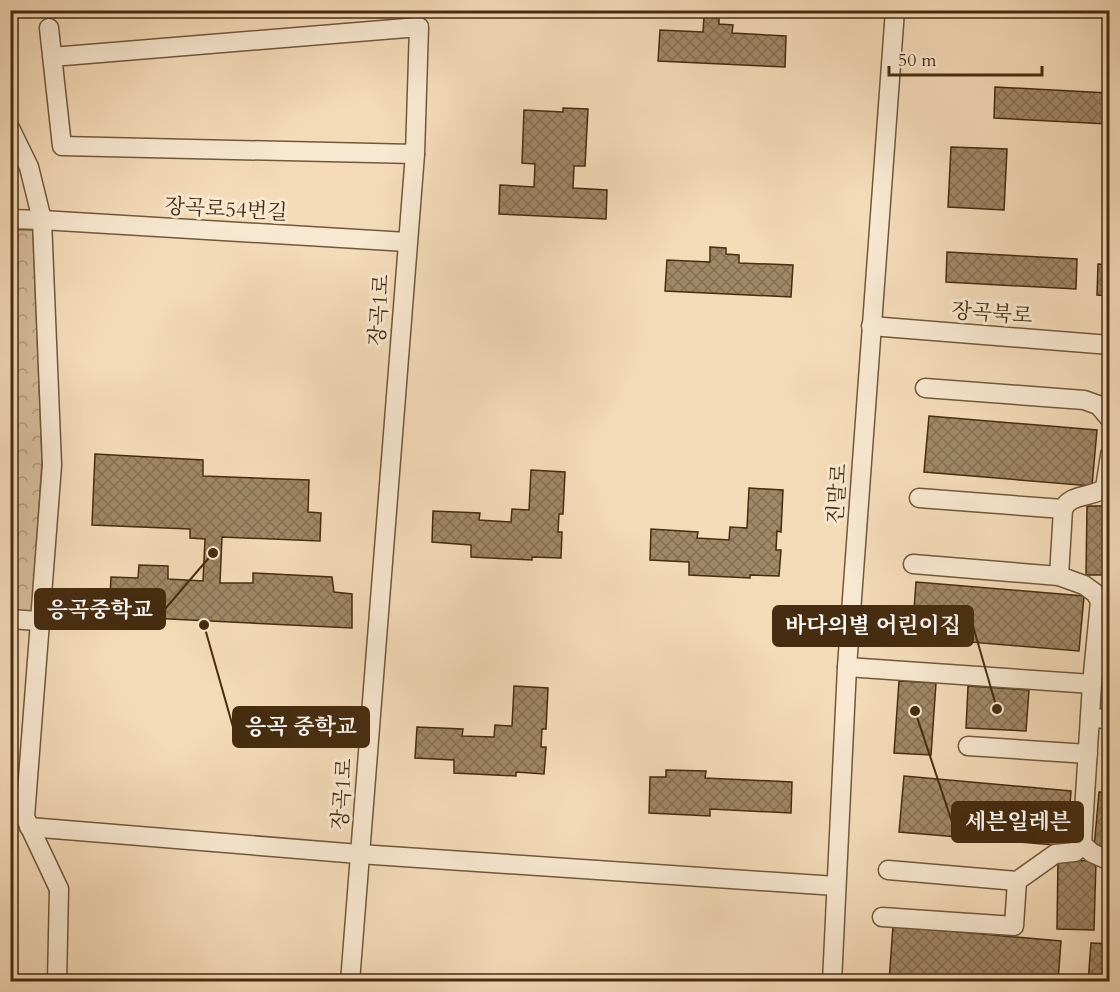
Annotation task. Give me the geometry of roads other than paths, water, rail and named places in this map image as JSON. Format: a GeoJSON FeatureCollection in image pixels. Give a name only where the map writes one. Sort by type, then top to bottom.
{"type":"FeatureCollection","features":[{"type":"Feature","properties":{"kind":"street","name":"진말로"},"geometry":{"type":"LineString","coordinates":[[832,981],[847,667],[894,10]]}},
{"type":"Feature","properties":{"kind":"street","name":"장곡1로"},"geometry":{"type":"LineString","coordinates":[[52,57],[419,27],[415,154],[360,854],[836,886]]}},
{"type":"Feature","properties":{"kind":"street"},"geometry":{"type":"LineString","coordinates":[[49,28],[62,146],[415,154]]}},
{"type":"Feature","properties":{"kind":"street"},"geometry":{"type":"LineString","coordinates":[[10,128],[28,167],[42,220],[52,465],[24,817],[60,889],[57,981]]}},
{"type":"Feature","properties":{"kind":"street","name":"장곡로54번길"},"geometry":{"type":"LineString","coordinates":[[10,219],[407,242]]}},
{"type":"Feature","properties":{"kind":"street","name":"장곡북로"},"geometry":{"type":"LineString","coordinates":[[872,326],[1110,345]]}},
{"type":"Feature","properties":{"kind":"street"},"geometry":{"type":"LineString","coordinates":[[925,388],[1084,400],[1098,405],[1110,419]]}},
{"type":"Feature","properties":{"kind":"street"},"geometry":{"type":"LineString","coordinates":[[1059,576],[1062,509],[1066,503],[1077,497],[1096,495],[1105,488],[1110,455]]}},
{"type":"Feature","properties":{"kind":"street"},"geometry":{"type":"LineString","coordinates":[[919,498],[1062,509]]}},
{"type":"Feature","properties":{"kind":"street"},"geometry":{"type":"LineString","coordinates":[[888,870],[1017,881],[1055,854],[1075,852],[1082,844],[1092,684],[1105,596],[1059,576],[912,564]]}},
{"type":"Feature","properties":{"kind":"street"},"geometry":{"type":"LineString","coordinates":[[10,619],[38,621]]}},
{"type":"Feature","properties":{"kind":"street"},"geometry":{"type":"LineString","coordinates":[[847,667],[1092,684]]}},
{"type":"Feature","properties":{"kind":"street"},"geometry":{"type":"LineString","coordinates":[[1090,718],[1110,719]]}},
{"type":"Feature","properties":{"kind":"street"},"geometry":{"type":"LineString","coordinates":[[968,746],[1088,754]]}},
{"type":"Feature","properties":{"kind":"street"},"geometry":{"type":"LineString","coordinates":[[29,827],[360,854],[350,981]]}},
{"type":"Feature","properties":{"kind":"street"},"geometry":{"type":"LineString","coordinates":[[1082,844],[1092,853],[1110,861]]}},
{"type":"Feature","properties":{"kind":"street"},"geometry":{"type":"LineString","coordinates":[[882,917],[1014,926],[1017,881]]}},
{"type":"Feature","properties":{"kind":"place","name":"응곡중학교"},"geometry":{"type":"Point","coordinates":[213,553]}},
{"type":"Feature","properties":{"kind":"place","name":"응곡 중학교"},"geometry":{"type":"Point","coordinates":[204,625]}},
{"type":"Feature","properties":{"kind":"place","name":"바다의별 어린이집"},"geometry":{"type":"Point","coordinates":[997,709]}},
{"type":"Feature","properties":{"kind":"place","name":"세븐일레븐"},"geometry":{"type":"Point","coordinates":[915,711]}}]}
